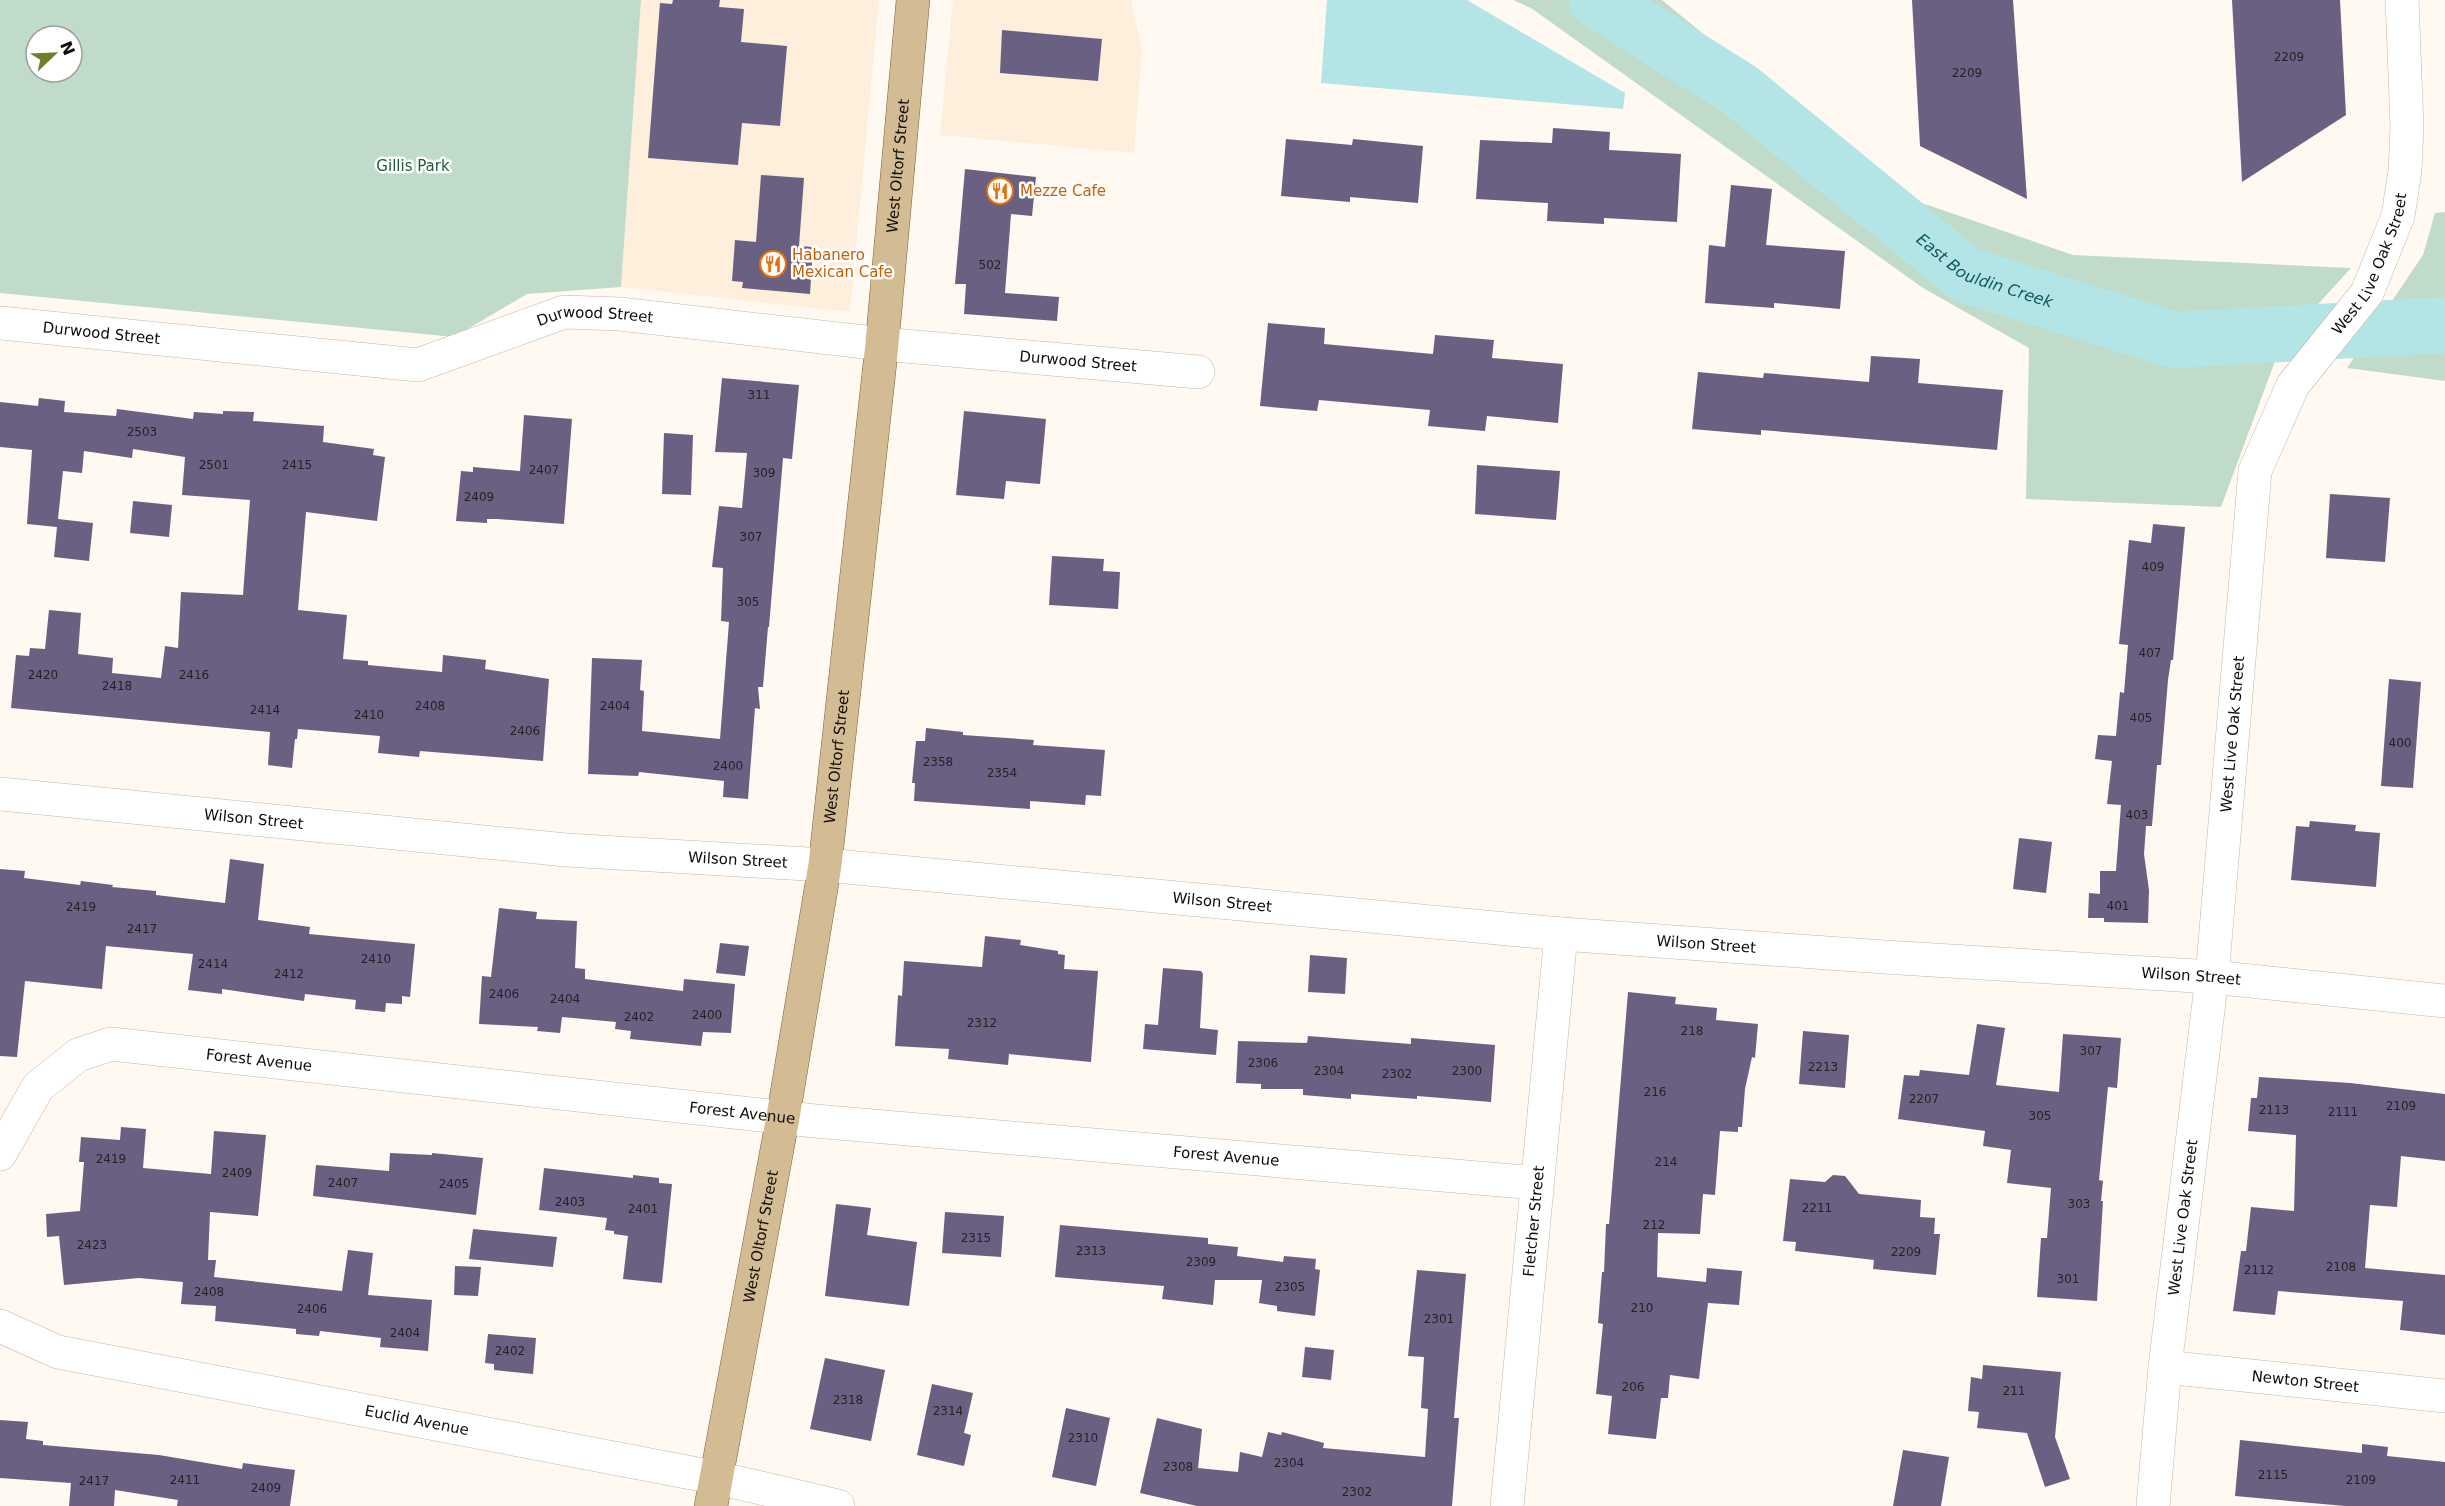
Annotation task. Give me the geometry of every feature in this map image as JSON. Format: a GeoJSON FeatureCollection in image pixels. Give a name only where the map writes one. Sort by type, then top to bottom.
{"type":"FeatureCollection","features":[{"type":"Feature","properties":{"kind":"main road","name":"West Oltorf Street"},"geometry":{"type":"LineString","coordinates":[[714,1492],[783,1117],[825,864],[882,344],[913,0]]}},
{"type":"Feature","properties":{"kind":"street","name":"West Live Oak Street"},"geometry":{"type":"LineString","coordinates":[[2153,1506],[2165,1368],[2212,976],[2255,471],[2293,385],[2367,293],[2398,216],[2405,171],[2407,128],[2402,0]]}},
{"type":"Feature","properties":{"kind":"street","name":"Durwood Street"},"geometry":{"type":"LineString","coordinates":[[0,323],[418,365],[564,312],[620,314],[882,344],[1198,372]]}},
{"type":"Feature","properties":{"kind":"street","name":"Wilson Street"},"geometry":{"type":"LineString","coordinates":[[0,794],[566,850],[825,864],[1561,934],[1884,957],[2212,976],[2445,1001]]}},
{"type":"Feature","properties":{"kind":"street","name":"Fletcher Street"},"geometry":{"type":"LineString","coordinates":[[1507,1506],[1561,934]]}},
{"type":"Feature","properties":{"kind":"street","name":"Forest Avenue"},"geometry":{"type":"LineString","coordinates":[[0,1154],[38,1087],[78,1055],[111,1044],[783,1117],[1536,1183]]}},
{"type":"Feature","properties":{"kind":"street","name":"Euclid Avenue"},"geometry":{"type":"LineString","coordinates":[[0,1326],[58,1352],[714,1492],[838,1506]]}},
{"type":"Feature","properties":{"kind":"street","name":"Newton Street"},"geometry":{"type":"LineString","coordinates":[[2165,1368],[2445,1396]]}},
{"type":"Feature","properties":{"kind":"shaded area"},"geometry":{"type":"Polygon","coordinates":[[[641,0],[879,0],[850,312],[621,287],[641,0]]]}},
{"type":"Feature","properties":{"kind":"shaded area"},"geometry":{"type":"Polygon","coordinates":[[[953,0],[1131,0],[1142,49],[1134,153],[940,135],[953,0]]]}},
{"type":"Feature","properties":{"kind":"green space","name":"Gillis Park"},"geometry":{"type":"Polygon","coordinates":[[[0,0],[641,0],[621,287],[527,294],[454,337],[0,293],[0,0]]]}},
{"type":"Feature","properties":{"kind":"green space"},"geometry":{"type":"Polygon","coordinates":[[[1513,0],[1662,0],[1861,163],[1919,202],[2073,255],[2351,268],[2281,345],[2221,507],[2026,499],[2029,348],[1923,288],[1531,8],[1513,0]]]}},
{"type":"Feature","properties":{"kind":"green space"},"geometry":{"type":"Polygon","coordinates":[[[2445,212],[2445,381],[2347,368],[2423,255],[2435,213],[2445,212]]]}},
{"type":"Feature","properties":{"kind":"water"},"geometry":{"type":"Polygon","coordinates":[[[1327,0],[1467,0],[1625,93],[1623,109],[1321,83],[1327,0]]]}},
{"type":"Feature","properties":{"kind":"building"},"geometry":{"type":"Polygon","coordinates":[[[673,0],[720,0],[719,7],[744,9],[741,42],[787,46],[780,126],[742,123],[738,165],[648,158],[660,3],[672,4],[673,0]]]}},
{"type":"Feature","properties":{"kind":"building"},"geometry":{"type":"Polygon","coordinates":[[[1912,0],[2013,0],[2027,199],[1920,146],[1912,0]]]}},
{"type":"Feature","properties":{"kind":"building"},"geometry":{"type":"Polygon","coordinates":[[[2232,0],[2340,0],[2346,115],[2242,182],[2232,0]]]}},
{"type":"Feature","properties":{"kind":"building"},"geometry":{"type":"Polygon","coordinates":[[[1002,30],[1102,39],[1098,81],[1000,73],[1002,30]]]}},
{"type":"Feature","properties":{"kind":"building"},"geometry":{"type":"Polygon","coordinates":[[[1553,128],[1610,132],[1609,150],[1681,154],[1677,222],[1604,218],[1604,224],[1547,221],[1548,203],[1476,199],[1480,140],[1552,143],[1553,128]]]}},
{"type":"Feature","properties":{"kind":"building"},"geometry":{"type":"Polygon","coordinates":[[[1286,139],[1352,145],[1353,139],[1423,146],[1418,203],[1350,197],[1350,202],[1281,196],[1286,139]]]}},
{"type":"Feature","properties":{"kind":"building"},"geometry":{"type":"Polygon","coordinates":[[[965,169],[1036,177],[1032,216],[1011,214],[1005,293],[1059,297],[1057,321],[964,314],[966,284],[955,284],[965,169]]]}},
{"type":"Feature","properties":{"kind":"building"},"geometry":{"type":"Polygon","coordinates":[[[761,175],[804,178],[799,246],[813,247],[810,294],[742,288],[743,282],[732,281],[735,240],[756,242],[761,175]]]}},
{"type":"Feature","properties":{"kind":"building"},"geometry":{"type":"Polygon","coordinates":[[[1731,185],[1772,189],[1766,245],[1845,251],[1840,309],[1774,303],[1774,308],[1705,303],[1709,245],[1725,247],[1731,185]]]}},
{"type":"Feature","properties":{"kind":"building"},"geometry":{"type":"Polygon","coordinates":[[[1268,323],[1325,328],[1324,344],[1433,354],[1435,335],[1494,340],[1492,358],[1563,364],[1558,423],[1487,416],[1485,431],[1428,426],[1430,410],[1319,400],[1317,411],[1260,406],[1268,323]]]}},
{"type":"Feature","properties":{"kind":"building"},"geometry":{"type":"Polygon","coordinates":[[[1871,356],[1920,359],[1918,383],[2003,390],[1997,450],[1761,430],[1761,435],[1692,429],[1698,372],[1763,378],[1764,373],[1869,382],[1871,356]]]}},
{"type":"Feature","properties":{"kind":"building"},"geometry":{"type":"Polygon","coordinates":[[[722,378],[799,385],[792,459],[783,458],[763,687],[758,687],[760,709],[755,708],[748,799],[723,797],[724,781],[639,772],[638,776],[588,774],[592,658],[642,660],[640,690],[644,691],[642,731],[720,739],[729,622],[721,621],[723,568],[712,567],[719,506],[742,508],[747,453],[715,452],[722,378]]]}},
{"type":"Feature","properties":{"kind":"building"},"geometry":{"type":"Polygon","coordinates":[[[39,398],[65,401],[64,412],[116,416],[117,409],[193,419],[194,412],[223,414],[223,411],[254,412],[253,421],[324,426],[323,442],[374,449],[373,455],[385,457],[377,521],[306,512],[298,610],[347,615],[343,659],[368,661],[368,665],[442,672],[443,655],[486,660],[485,669],[549,679],[543,761],[420,751],[419,757],[378,753],[380,736],[298,729],[292,768],[268,765],[270,732],[11,708],[16,655],[29,656],[30,648],[45,649],[49,610],[81,613],[78,654],[113,658],[112,673],[161,678],[165,646],[178,648],[181,592],[243,595],[250,500],[182,495],[185,457],[133,449],[132,458],[84,451],[82,473],[63,471],[58,519],[93,523],[89,561],[54,557],[57,527],[27,524],[32,450],[0,447],[0,402],[38,406],[39,398]]]}},
{"type":"Feature","properties":{"kind":"building"},"geometry":{"type":"Polygon","coordinates":[[[964,411],[1046,419],[1040,484],[1006,481],[1004,499],[956,495],[964,411]]]}},
{"type":"Feature","properties":{"kind":"building"},"geometry":{"type":"Polygon","coordinates":[[[524,415],[572,419],[564,524],[497,519],[487,519],[487,523],[456,521],[461,471],[473,472],[473,467],[520,471],[524,415]]]}},
{"type":"Feature","properties":{"kind":"building"},"geometry":{"type":"Polygon","coordinates":[[[664,433],[693,435],[691,495],[662,494],[664,433]]]}},
{"type":"Feature","properties":{"kind":"building"},"geometry":{"type":"Polygon","coordinates":[[[1477,465],[1560,471],[1556,520],[1475,514],[1477,465]]]}},
{"type":"Feature","properties":{"kind":"building"},"geometry":{"type":"Polygon","coordinates":[[[2330,494],[2390,498],[2385,562],[2326,558],[2330,494]]]}},
{"type":"Feature","properties":{"kind":"building"},"geometry":{"type":"Polygon","coordinates":[[[133,501],[172,505],[169,537],[130,533],[133,501]]]}},
{"type":"Feature","properties":{"kind":"building"},"geometry":{"type":"Polygon","coordinates":[[[2153,524],[2185,527],[2161,765],[2157,765],[2152,826],[2146,826],[2144,854],[2149,890],[2148,923],[2104,922],[2104,918],[2088,918],[2089,893],[2100,894],[2100,871],[2116,871],[2121,805],[2107,804],[2112,761],[2095,759],[2098,735],[2116,736],[2120,692],[2124,693],[2128,645],[2119,644],[2129,540],[2151,543],[2153,524]]]}},
{"type":"Feature","properties":{"kind":"building"},"geometry":{"type":"Polygon","coordinates":[[[1052,556],[1104,559],[1103,571],[1120,572],[1118,609],[1049,605],[1052,556]]]}},
{"type":"Feature","properties":{"kind":"building"},"geometry":{"type":"Polygon","coordinates":[[[2389,679],[2421,682],[2413,788],[2381,786],[2389,679]]]}},
{"type":"Feature","properties":{"kind":"building"},"geometry":{"type":"Polygon","coordinates":[[[926,728],[963,732],[963,735],[1034,740],[1033,745],[1105,750],[1101,796],[1086,795],[1085,805],[1030,801],[1030,809],[914,801],[915,783],[912,783],[916,741],[925,741],[926,728]]]}},
{"type":"Feature","properties":{"kind":"building"},"geometry":{"type":"Polygon","coordinates":[[[2310,821],[2356,825],[2355,831],[2380,833],[2376,887],[2291,880],[2296,826],[2309,827],[2310,821]]]}},
{"type":"Feature","properties":{"kind":"building"},"geometry":{"type":"Polygon","coordinates":[[[2019,838],[2052,842],[2046,893],[2013,889],[2019,838]]]}},
{"type":"Feature","properties":{"kind":"building"},"geometry":{"type":"Polygon","coordinates":[[[230,859],[264,864],[258,920],[310,927],[309,934],[415,944],[410,997],[402,996],[402,1004],[386,1003],[385,1012],[355,1009],[356,1000],[305,994],[304,1001],[222,989],[222,994],[188,990],[193,954],[106,946],[102,989],[25,981],[17,1057],[0,1056],[0,869],[25,871],[24,878],[80,885],[81,881],[113,885],[112,887],[156,891],[156,895],[225,903],[230,859]]]}},
{"type":"Feature","properties":{"kind":"building"},"geometry":{"type":"Polygon","coordinates":[[[499,908],[537,912],[536,919],[577,921],[575,968],[585,969],[585,979],[683,991],[684,979],[735,984],[731,1033],[703,1032],[701,1046],[630,1039],[631,1031],[615,1029],[616,1022],[562,1017],[560,1033],[537,1031],[538,1027],[479,1024],[482,976],[491,977],[499,908]]]}},
{"type":"Feature","properties":{"kind":"building"},"geometry":{"type":"Polygon","coordinates":[[[985,936],[1021,940],[1020,945],[1058,951],[1058,954],[1065,955],[1064,969],[1098,971],[1091,1062],[1009,1054],[1008,1065],[948,1059],[949,1049],[895,1046],[898,995],[902,996],[904,961],[982,967],[985,936]]]}},
{"type":"Feature","properties":{"kind":"building"},"geometry":{"type":"Polygon","coordinates":[[[720,943],[749,946],[745,976],[716,973],[720,943]]]}},
{"type":"Feature","properties":{"kind":"building"},"geometry":{"type":"Polygon","coordinates":[[[1310,955],[1347,958],[1345,994],[1308,992],[1310,955]]]}},
{"type":"Feature","properties":{"kind":"building"},"geometry":{"type":"Polygon","coordinates":[[[1163,968],[1201,971],[1203,974],[1200,1028],[1218,1030],[1216,1055],[1143,1049],[1145,1024],[1158,1025],[1163,968]]]}},
{"type":"Feature","properties":{"kind":"building"},"geometry":{"type":"Polygon","coordinates":[[[1628,992],[1676,997],[1675,1004],[1717,1008],[1716,1020],[1758,1024],[1755,1058],[1752,1057],[1745,1089],[1742,1127],[1738,1127],[1738,1132],[1720,1131],[1715,1195],[1703,1194],[1700,1234],[1658,1233],[1657,1277],[1706,1282],[1707,1268],[1742,1271],[1739,1305],[1708,1303],[1699,1379],[1670,1375],[1668,1398],[1661,1398],[1656,1439],[1608,1434],[1612,1396],[1596,1394],[1603,1324],[1598,1323],[1602,1272],[1604,1272],[1606,1224],[1609,1224],[1628,992]]]}},
{"type":"Feature","properties":{"kind":"building"},"geometry":{"type":"Polygon","coordinates":[[[1977,1024],[2005,1028],[1996,1085],[2059,1092],[2063,1034],[2121,1038],[2117,1088],[2108,1087],[2099,1180],[2103,1181],[2101,1201],[2103,1201],[2097,1301],[2037,1297],[2041,1238],[2047,1238],[2051,1188],[2007,1183],[2011,1150],[1983,1146],[1985,1131],[1898,1119],[1904,1075],[1919,1076],[1920,1070],[1969,1075],[1977,1024]]]}},
{"type":"Feature","properties":{"kind":"building"},"geometry":{"type":"Polygon","coordinates":[[[1803,1031],[1849,1035],[1845,1088],[1799,1084],[1803,1031]]]}},
{"type":"Feature","properties":{"kind":"building"},"geometry":{"type":"Polygon","coordinates":[[[1308,1036],[1411,1044],[1411,1038],[1495,1045],[1491,1102],[1351,1094],[1351,1099],[1303,1095],[1303,1089],[1261,1089],[1261,1084],[1236,1083],[1238,1041],[1307,1043],[1308,1036]]]}},
{"type":"Feature","properties":{"kind":"building"},"geometry":{"type":"Polygon","coordinates":[[[2259,1077],[2350,1083],[2445,1094],[2445,1161],[2401,1156],[2397,1207],[2370,1205],[2365,1268],[2445,1275],[2445,1335],[2400,1330],[2403,1301],[2278,1291],[2275,1315],[2233,1311],[2241,1251],[2246,1251],[2251,1207],[2294,1211],[2296,1135],[2248,1131],[2251,1098],[2257,1098],[2259,1077]]]}},
{"type":"Feature","properties":{"kind":"building"},"geometry":{"type":"Polygon","coordinates":[[[121,1127],[146,1129],[143,1168],[211,1174],[214,1131],[266,1135],[258,1216],[210,1212],[208,1260],[216,1260],[214,1277],[342,1291],[348,1250],[373,1253],[368,1295],[432,1300],[428,1351],[380,1347],[381,1338],[320,1331],[319,1336],[296,1334],[296,1329],[215,1321],[216,1306],[181,1304],[183,1282],[139,1278],[64,1285],[59,1236],[47,1237],[46,1214],[80,1211],[84,1162],[79,1162],[81,1137],[120,1140],[121,1127]]]}},
{"type":"Feature","properties":{"kind":"building"},"geometry":{"type":"Polygon","coordinates":[[[390,1153],[432,1155],[432,1153],[483,1158],[476,1215],[313,1196],[316,1165],[389,1171],[390,1153]]]}},
{"type":"Feature","properties":{"kind":"building"},"geometry":{"type":"Polygon","coordinates":[[[544,1168],[633,1178],[633,1175],[659,1178],[659,1183],[672,1184],[662,1283],[623,1279],[628,1236],[605,1230],[607,1218],[539,1210],[544,1168]]]}},
{"type":"Feature","properties":{"kind":"building"},"geometry":{"type":"Polygon","coordinates":[[[1833,1175],[1845,1176],[1859,1194],[1921,1200],[1920,1217],[1935,1218],[1934,1234],[1940,1234],[1936,1275],[1873,1269],[1874,1260],[1795,1251],[1796,1242],[1783,1241],[1790,1179],[1825,1182],[1833,1175]]]}},
{"type":"Feature","properties":{"kind":"building"},"geometry":{"type":"Polygon","coordinates":[[[836,1204],[871,1208],[867,1235],[917,1242],[909,1306],[825,1296],[836,1204]]]}},
{"type":"Feature","properties":{"kind":"building"},"geometry":{"type":"Polygon","coordinates":[[[945,1212],[1004,1216],[1001,1257],[942,1253],[945,1212]]]}},
{"type":"Feature","properties":{"kind":"building"},"geometry":{"type":"Polygon","coordinates":[[[1060,1225],[1208,1238],[1208,1244],[1238,1247],[1237,1256],[1283,1262],[1284,1256],[1316,1259],[1315,1269],[1320,1270],[1315,1316],[1277,1311],[1277,1306],[1259,1303],[1262,1280],[1215,1280],[1213,1305],[1162,1299],[1164,1286],[1055,1277],[1060,1225]]]}},
{"type":"Feature","properties":{"kind":"building"},"geometry":{"type":"Polygon","coordinates":[[[473,1229],[557,1237],[553,1267],[469,1259],[473,1229]]]}},
{"type":"Feature","properties":{"kind":"building"},"geometry":{"type":"Polygon","coordinates":[[[455,1266],[481,1267],[478,1296],[454,1295],[455,1266]]]}},
{"type":"Feature","properties":{"kind":"building"},"geometry":{"type":"Polygon","coordinates":[[[1417,1270],[1466,1274],[1454,1418],[1459,1418],[1452,1506],[1197,1506],[1140,1493],[1157,1418],[1202,1429],[1198,1468],[1238,1472],[1240,1452],[1262,1457],[1268,1432],[1281,1435],[1282,1432],[1324,1443],[1323,1448],[1425,1457],[1428,1409],[1421,1408],[1424,1357],[1408,1356],[1417,1270]]]}},
{"type":"Feature","properties":{"kind":"building"},"geometry":{"type":"Polygon","coordinates":[[[488,1334],[536,1338],[533,1374],[494,1370],[494,1364],[485,1363],[488,1334]]]}},
{"type":"Feature","properties":{"kind":"building"},"geometry":{"type":"Polygon","coordinates":[[[1305,1347],[1334,1350],[1331,1380],[1302,1377],[1305,1347]]]}},
{"type":"Feature","properties":{"kind":"building"},"geometry":{"type":"Polygon","coordinates":[[[825,1358],[885,1370],[871,1441],[810,1429],[825,1358]]]}},
{"type":"Feature","properties":{"kind":"building"},"geometry":{"type":"Polygon","coordinates":[[[1983,1365],[2061,1372],[2055,1437],[2070,1479],[2045,1487],[2027,1433],[1977,1428],[1979,1412],[1968,1411],[1971,1377],[1982,1379],[1983,1365]]]}},
{"type":"Feature","properties":{"kind":"building"},"geometry":{"type":"Polygon","coordinates":[[[932,1384],[973,1393],[964,1433],[971,1435],[964,1466],[917,1455],[932,1384]]]}},
{"type":"Feature","properties":{"kind":"building"},"geometry":{"type":"Polygon","coordinates":[[[1066,1408],[1110,1418],[1096,1486],[1052,1477],[1066,1408]]]}},
{"type":"Feature","properties":{"kind":"building"},"geometry":{"type":"Polygon","coordinates":[[[0,1420],[28,1422],[26,1439],[43,1441],[43,1445],[159,1455],[242,1469],[243,1463],[295,1470],[290,1506],[177,1506],[178,1500],[115,1490],[114,1506],[69,1506],[71,1483],[0,1478],[0,1420]]]}},
{"type":"Feature","properties":{"kind":"building"},"geometry":{"type":"Polygon","coordinates":[[[2240,1440],[2362,1453],[2362,1444],[2388,1447],[2387,1456],[2445,1462],[2445,1506],[2345,1506],[2235,1496],[2240,1440]]]}},
{"type":"Feature","properties":{"kind":"building"},"geometry":{"type":"Polygon","coordinates":[[[1903,1450],[1949,1457],[1941,1506],[1893,1506],[1903,1450]]]}},
{"type":"Feature","properties":{"kind":"waterway","name":"East Bouldin Creek"},"geometry":{"type":"LineString","coordinates":[[1597,0],[1740,90],[1966,275],[2174,340],[2445,325]]}},
{"type":"Feature","properties":{"kind":"place","name":"Mezze Cafe"},"geometry":{"type":"Point","coordinates":[1000,191]}},
{"type":"Feature","properties":{"kind":"place","name":"Habanero Mexican Cafe"},"geometry":{"type":"Point","coordinates":[773,264]}}]}
